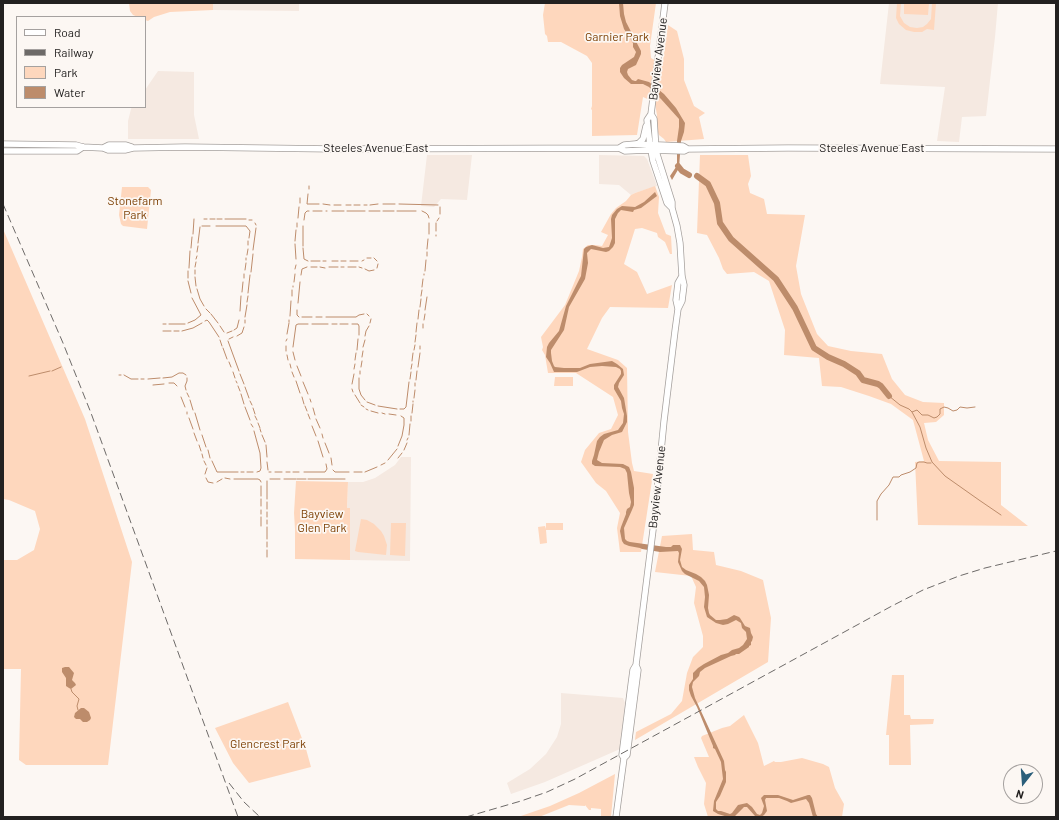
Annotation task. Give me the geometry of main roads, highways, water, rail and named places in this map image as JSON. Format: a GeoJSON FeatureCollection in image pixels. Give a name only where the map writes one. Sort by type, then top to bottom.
{"type":"FeatureCollection","features":[{"type":"Feature","properties":{"kind":"main road","name":"Bayview Avenue"},"geometry":{"type":"LineString","coordinates":[[616,817],[624,758],[627,755],[638,670],[636,665],[665,413],[678,309],[682,301],[684,285],[680,243],[672,202],[653,148],[648,120],[651,114],[665,3]]}},
{"type":"Feature","properties":{"kind":"main road","name":"Bayview Avenue"},"geometry":{"type":"LineString","coordinates":[[651,114],[654,119],[653,160],[667,203],[672,208]]}},
{"type":"Feature","properties":{"kind":"main road"},"geometry":{"type":"LineString","coordinates":[[648,120],[643,139],[635,148],[653,160]]}},
{"type":"Feature","properties":{"kind":"main road"},"geometry":{"type":"LineString","coordinates":[[654,135],[666,148],[661,158],[661,168]]}},
{"type":"Feature","properties":{"kind":"main road","name":"Steeles Avenue East"},"geometry":{"type":"LineString","coordinates":[[3,144],[76,145],[83,148],[103,148],[109,145],[126,145],[133,148],[619,148],[625,151],[635,148],[1056,149]]}},
{"type":"Feature","properties":{"kind":"main road","name":"Steeles Avenue East"},"geometry":{"type":"LineString","coordinates":[[3,151],[77,151],[83,148]]}},
{"type":"Feature","properties":{"kind":"water"},"geometry":{"type":"Polygon","coordinates":[[[619,3],[623,3],[626,22],[641,51],[636,65],[628,69],[628,75],[635,81],[638,79],[649,82],[664,94],[676,108],[685,123],[681,141],[679,168],[672,180],[670,176],[677,163],[679,119],[649,87],[643,84],[631,84],[620,72],[622,65],[634,57],[636,52],[633,47],[633,43],[624,29],[620,16],[619,3]]]}},
{"type":"Feature","properties":{"kind":"water"},"geometry":{"type":"Polygon","coordinates":[[[655,192],[657,196],[641,208],[634,210],[633,212],[621,210],[618,213],[615,219],[615,243],[609,251],[606,252],[591,249],[587,253],[588,263],[585,279],[569,307],[564,330],[551,350],[552,361],[555,367],[580,368],[590,364],[612,361],[623,369],[624,375],[618,387],[624,398],[627,422],[622,432],[612,435],[604,440],[597,460],[602,463],[623,464],[629,467],[631,472],[634,488],[634,505],[624,528],[625,539],[630,542],[666,547],[680,545],[682,549],[680,560],[682,567],[701,577],[707,585],[709,595],[708,608],[710,615],[716,620],[720,620],[727,619],[734,615],[740,618],[745,626],[750,628],[753,637],[751,645],[739,654],[705,668],[693,682],[692,687],[695,698],[724,761],[726,782],[716,802],[716,809],[718,811],[730,814],[738,805],[747,803],[757,814],[760,815],[764,806],[761,798],[764,795],[778,795],[793,800],[810,795],[818,817],[813,817],[809,803],[806,799],[791,803],[779,798],[766,798],[767,811],[761,817],[755,816],[747,807],[744,807],[734,817],[728,817],[713,811],[714,801],[723,779],[721,762],[715,749],[713,748],[697,707],[691,696],[689,685],[693,679],[693,673],[698,668],[743,645],[747,639],[746,632],[742,628],[741,623],[736,620],[723,625],[716,623],[707,617],[704,607],[704,587],[699,581],[682,571],[678,562],[678,551],[660,552],[642,549],[624,544],[622,541],[620,531],[627,509],[630,507],[631,502],[627,473],[625,469],[620,467],[595,466],[592,464],[597,441],[600,437],[604,434],[618,430],[623,423],[624,414],[621,401],[614,389],[614,385],[621,374],[620,369],[616,367],[602,366],[590,367],[577,372],[554,372],[546,357],[547,347],[559,331],[566,306],[581,276],[584,249],[592,245],[603,248],[609,247],[612,238],[611,219],[612,215],[617,209],[622,206],[635,207],[644,202],[655,192]]]}},
{"type":"Feature","properties":{"kind":"water"},"geometry":{"type":"Polygon","coordinates":[[[69,667],[74,673],[72,680],[76,685],[71,689],[66,686],[66,678],[62,672],[62,668],[69,667]]]}},
{"type":"Feature","properties":{"kind":"water"},"geometry":{"type":"Polygon","coordinates":[[[81,708],[84,708],[89,712],[91,718],[87,722],[83,722],[74,717],[75,713],[81,708]]]}},
{"type":"Feature","properties":{"kind":"waterway"},"geometry":{"type":"LineString","coordinates":[[678,166],[682,171],[689,175]]}},
{"type":"Feature","properties":{"kind":"waterway"},"geometry":{"type":"LineString","coordinates":[[697,176],[708,184],[717,203],[720,223],[731,239],[776,279],[795,308],[814,348],[858,373],[863,380],[878,384],[889,396]]}},
{"type":"Feature","properties":{"kind":"waterway"},"geometry":{"type":"LineString","coordinates":[[308,194],[307,204],[319,204]]}},
{"type":"Feature","properties":{"kind":"waterway"},"geometry":{"type":"LineString","coordinates":[[300,198],[300,203]]}},
{"type":"Feature","properties":{"kind":"waterway"},"geometry":{"type":"LineString","coordinates":[[323,204],[330,205]]}},
{"type":"Feature","properties":{"kind":"waterway"},"geometry":{"type":"LineString","coordinates":[[370,205],[378,204]]}},
{"type":"Feature","properties":{"kind":"waterway"},"geometry":{"type":"LineString","coordinates":[[383,204],[395,204]]}},
{"type":"Feature","properties":{"kind":"waterway"},"geometry":{"type":"LineString","coordinates":[[399,204],[438,205]]}},
{"type":"Feature","properties":{"kind":"waterway"},"geometry":{"type":"LineString","coordinates":[[334,205],[341,205]]}},
{"type":"Feature","properties":{"kind":"waterway"},"geometry":{"type":"LineString","coordinates":[[346,205],[351,205]]}},
{"type":"Feature","properties":{"kind":"waterway"},"geometry":{"type":"LineString","coordinates":[[354,205],[360,205]]}},
{"type":"Feature","properties":{"kind":"waterway"},"geometry":{"type":"LineString","coordinates":[[298,218],[299,207]]}},
{"type":"Feature","properties":{"kind":"waterway"},"geometry":{"type":"LineString","coordinates":[[440,207],[440,214]]}},
{"type":"Feature","properties":{"kind":"waterway"},"geometry":{"type":"LineString","coordinates":[[304,220],[305,213],[309,211]]}},
{"type":"Feature","properties":{"kind":"waterway"},"geometry":{"type":"LineString","coordinates":[[313,211],[322,211]]}},
{"type":"Feature","properties":{"kind":"waterway"},"geometry":{"type":"LineString","coordinates":[[332,211],[344,211]]}},
{"type":"Feature","properties":{"kind":"waterway"},"geometry":{"type":"LineString","coordinates":[[347,211],[365,211]]}},
{"type":"Feature","properties":{"kind":"waterway"},"geometry":{"type":"LineString","coordinates":[[369,211],[380,211]]}},
{"type":"Feature","properties":{"kind":"waterway"},"geometry":{"type":"LineString","coordinates":[[383,211],[394,211]]}},
{"type":"Feature","properties":{"kind":"waterway"},"geometry":{"type":"LineString","coordinates":[[397,211],[416,211]]}},
{"type":"Feature","properties":{"kind":"waterway"},"geometry":{"type":"LineString","coordinates":[[422,211],[426,213],[429,218]]}},
{"type":"Feature","properties":{"kind":"waterway"},"geometry":{"type":"LineString","coordinates":[[193,234],[194,219]]}},
{"type":"Feature","properties":{"kind":"waterway"},"geometry":{"type":"LineString","coordinates":[[210,219],[215,219]]}},
{"type":"Feature","properties":{"kind":"waterway"},"geometry":{"type":"LineString","coordinates":[[217,219],[222,219]]}},
{"type":"Feature","properties":{"kind":"waterway"},"geometry":{"type":"LineString","coordinates":[[225,219],[246,219]]}},
{"type":"Feature","properties":{"kind":"waterway"},"geometry":{"type":"LineString","coordinates":[[429,223],[429,234]]}},
{"type":"Feature","properties":{"kind":"waterway"},"geometry":{"type":"LineString","coordinates":[[436,223],[436,231]]}},
{"type":"Feature","properties":{"kind":"waterway"},"geometry":{"type":"LineString","coordinates":[[202,226],[210,226]]}},
{"type":"Feature","properties":{"kind":"waterway"},"geometry":{"type":"LineString","coordinates":[[216,226],[246,226],[250,231],[249,238]]}},
{"type":"Feature","properties":{"kind":"waterway"},"geometry":{"type":"LineString","coordinates":[[303,226],[303,246]]}},
{"type":"Feature","properties":{"kind":"waterway"},"geometry":{"type":"LineString","coordinates":[[198,243],[200,227]]}},
{"type":"Feature","properties":{"kind":"waterway"},"geometry":{"type":"LineString","coordinates":[[253,250],[256,228]]}},
{"type":"Feature","properties":{"kind":"waterway"},"geometry":{"type":"LineString","coordinates":[[295,241],[296,230]]}},
{"type":"Feature","properties":{"kind":"waterway"},"geometry":{"type":"LineString","coordinates":[[191,248],[192,237]]}},
{"type":"Feature","properties":{"kind":"waterway"},"geometry":{"type":"LineString","coordinates":[[427,249],[428,239]]}},
{"type":"Feature","properties":{"kind":"waterway"},"geometry":{"type":"LineString","coordinates":[[295,244],[296,259]]}},
{"type":"Feature","properties":{"kind":"waterway"},"geometry":{"type":"LineString","coordinates":[[197,252],[198,246]]}},
{"type":"Feature","properties":{"kind":"waterway"},"geometry":{"type":"LineString","coordinates":[[303,248],[304,259],[308,261]]}},
{"type":"Feature","properties":{"kind":"waterway"},"geometry":{"type":"LineString","coordinates":[[247,255],[248,249]]}},
{"type":"Feature","properties":{"kind":"waterway"},"geometry":{"type":"LineString","coordinates":[[189,268],[190,251]]}},
{"type":"Feature","properties":{"kind":"waterway"},"geometry":{"type":"LineString","coordinates":[[251,272],[253,254]]}},
{"type":"Feature","properties":{"kind":"waterway"},"geometry":{"type":"LineString","coordinates":[[374,258],[377,261]]}},
{"type":"Feature","properties":{"kind":"waterway"},"geometry":{"type":"LineString","coordinates":[[425,271],[426,260]]}},
{"type":"Feature","properties":{"kind":"waterway"},"geometry":{"type":"LineString","coordinates":[[311,261],[320,261]]}},
{"type":"Feature","properties":{"kind":"waterway"},"geometry":{"type":"LineString","coordinates":[[332,261],[338,261]]}},
{"type":"Feature","properties":{"kind":"waterway"},"geometry":{"type":"LineString","coordinates":[[341,261],[346,261]]}},
{"type":"Feature","properties":{"kind":"waterway"},"geometry":{"type":"LineString","coordinates":[[350,261],[358,261]]}},
{"type":"Feature","properties":{"kind":"waterway"},"geometry":{"type":"LineString","coordinates":[[195,267],[196,262]]}},
{"type":"Feature","properties":{"kind":"waterway"},"geometry":{"type":"LineString","coordinates":[[245,270],[246,263]]}},
{"type":"Feature","properties":{"kind":"waterway"},"geometry":{"type":"LineString","coordinates":[[377,268],[378,264]]}},
{"type":"Feature","properties":{"kind":"waterway"},"geometry":{"type":"LineString","coordinates":[[295,269],[296,265]]}},
{"type":"Feature","properties":{"kind":"waterway"},"geometry":{"type":"LineString","coordinates":[[301,275],[302,269],[307,267]]}},
{"type":"Feature","properties":{"kind":"waterway"},"geometry":{"type":"LineString","coordinates":[[311,267],[317,267]]}},
{"type":"Feature","properties":{"kind":"waterway"},"geometry":{"type":"LineString","coordinates":[[320,267],[325,268]]}},
{"type":"Feature","properties":{"kind":"waterway"},"geometry":{"type":"LineString","coordinates":[[329,267],[338,267]]}},
{"type":"Feature","properties":{"kind":"waterway"},"geometry":{"type":"LineString","coordinates":[[348,267],[356,267]]}},
{"type":"Feature","properties":{"kind":"waterway"},"geometry":{"type":"LineString","coordinates":[[365,269],[369,271],[374,270]]}},
{"type":"Feature","properties":{"kind":"waterway"},"geometry":{"type":"LineString","coordinates":[[188,271],[188,278]]}},
{"type":"Feature","properties":{"kind":"waterway"},"geometry":{"type":"LineString","coordinates":[[294,282],[295,274]]}},
{"type":"Feature","properties":{"kind":"waterway"},"geometry":{"type":"LineString","coordinates":[[248,293],[250,275]]}},
{"type":"Feature","properties":{"kind":"waterway"},"geometry":{"type":"LineString","coordinates":[[195,277],[196,286]]}},
{"type":"Feature","properties":{"kind":"waterway"},"geometry":{"type":"LineString","coordinates":[[422,287],[423,279]]}},
{"type":"Feature","properties":{"kind":"waterway"},"geometry":{"type":"LineString","coordinates":[[188,281],[191,293]]}},
{"type":"Feature","properties":{"kind":"waterway"},"geometry":{"type":"LineString","coordinates":[[242,292],[243,282]]}},
{"type":"Feature","properties":{"kind":"waterway"},"geometry":{"type":"LineString","coordinates":[[298,303],[300,282]]}},
{"type":"Feature","properties":{"kind":"waterway"},"geometry":{"type":"LineString","coordinates":[[197,289],[204,306]]}},
{"type":"Feature","properties":{"kind":"waterway"},"geometry":{"type":"LineString","coordinates":[[292,290],[292,296]]}},
{"type":"Feature","properties":{"kind":"waterway"},"geometry":{"type":"LineString","coordinates":[[421,296],[422,290]]}},
{"type":"Feature","properties":{"kind":"waterway"},"geometry":{"type":"LineString","coordinates":[[240,311],[241,296]]}},
{"type":"Feature","properties":{"kind":"waterway"},"geometry":{"type":"LineString","coordinates":[[247,302],[248,296]]}},
{"type":"Feature","properties":{"kind":"waterway"},"geometry":{"type":"LineString","coordinates":[[425,310],[427,297]]}},
{"type":"Feature","properties":{"kind":"waterway"},"geometry":{"type":"LineString","coordinates":[[188,323],[201,315],[192,298]]}},
{"type":"Feature","properties":{"kind":"waterway"},"geometry":{"type":"LineString","coordinates":[[420,307],[421,299]]}},
{"type":"Feature","properties":{"kind":"waterway"},"geometry":{"type":"LineString","coordinates":[[290,316],[291,301]]}},
{"type":"Feature","properties":{"kind":"waterway"},"geometry":{"type":"LineString","coordinates":[[245,317],[247,305]]}},
{"type":"Feature","properties":{"kind":"waterway"},"geometry":{"type":"LineString","coordinates":[[206,309],[210,313]]}},
{"type":"Feature","properties":{"kind":"waterway"},"geometry":{"type":"LineString","coordinates":[[297,310],[297,315],[299,317]]}},
{"type":"Feature","properties":{"kind":"waterway"},"geometry":{"type":"LineString","coordinates":[[418,319],[419,310]]}},
{"type":"Feature","properties":{"kind":"waterway"},"geometry":{"type":"LineString","coordinates":[[211,314],[218,323]]}},
{"type":"Feature","properties":{"kind":"waterway"},"geometry":{"type":"LineString","coordinates":[[326,317],[356,317],[364,314]]}},
{"type":"Feature","properties":{"kind":"waterway"},"geometry":{"type":"LineString","coordinates":[[424,320],[425,314]]}},
{"type":"Feature","properties":{"kind":"waterway"},"geometry":{"type":"LineString","coordinates":[[302,317],[312,317]]}},
{"type":"Feature","properties":{"kind":"waterway"},"geometry":{"type":"LineString","coordinates":[[316,317],[322,317]]}},
{"type":"Feature","properties":{"kind":"waterway"},"geometry":{"type":"LineString","coordinates":[[370,323],[371,319]]}},
{"type":"Feature","properties":{"kind":"waterway"},"geometry":{"type":"LineString","coordinates":[[205,321],[207,320],[209,322],[219,337]]}},
{"type":"Feature","properties":{"kind":"waterway"},"geometry":{"type":"LineString","coordinates":[[234,330],[237,328],[239,320]]}},
{"type":"Feature","properties":{"kind":"waterway"},"geometry":{"type":"LineString","coordinates":[[182,331],[193,328],[202,323]]}},
{"type":"Feature","properties":{"kind":"waterway"},"geometry":{"type":"LineString","coordinates":[[287,334],[289,323]]}},
{"type":"Feature","properties":{"kind":"waterway"},"geometry":{"type":"LineString","coordinates":[[416,332],[417,323]]}},
{"type":"Feature","properties":{"kind":"waterway"},"geometry":{"type":"LineString","coordinates":[[169,324],[185,324]]}},
{"type":"Feature","properties":{"kind":"waterway"},"geometry":{"type":"LineString","coordinates":[[293,347],[296,325],[308,324]]}},
{"type":"Feature","properties":{"kind":"waterway"},"geometry":{"type":"LineString","coordinates":[[312,324],[328,324]]}},
{"type":"Feature","properties":{"kind":"waterway"},"geometry":{"type":"LineString","coordinates":[[332,324],[337,324]]}},
{"type":"Feature","properties":{"kind":"waterway"},"geometry":{"type":"LineString","coordinates":[[340,324],[348,324]]}},
{"type":"Feature","properties":{"kind":"waterway"},"geometry":{"type":"LineString","coordinates":[[352,324],[358,324],[359,335]]}},
{"type":"Feature","properties":{"kind":"waterway"},"geometry":{"type":"LineString","coordinates":[[220,326],[224,332]]}},
{"type":"Feature","properties":{"kind":"waterway"},"geometry":{"type":"LineString","coordinates":[[365,336],[369,326]]}},
{"type":"Feature","properties":{"kind":"waterway"},"geometry":{"type":"LineString","coordinates":[[237,336],[242,333],[244,327]]}},
{"type":"Feature","properties":{"kind":"waterway"},"geometry":{"type":"LineString","coordinates":[[163,331],[171,331]]}},
{"type":"Feature","properties":{"kind":"waterway"},"geometry":{"type":"LineString","coordinates":[[174,331],[179,331]]}},
{"type":"Feature","properties":{"kind":"waterway"},"geometry":{"type":"LineString","coordinates":[[227,333],[232,331]]}},
{"type":"Feature","properties":{"kind":"waterway"},"geometry":{"type":"LineString","coordinates":[[415,342],[416,335]]}},
{"type":"Feature","properties":{"kind":"waterway"},"geometry":{"type":"LineString","coordinates":[[229,339],[233,337]]}},
{"type":"Feature","properties":{"kind":"waterway"},"geometry":{"type":"LineString","coordinates":[[357,350],[358,339]]}},
{"type":"Feature","properties":{"kind":"waterway"},"geometry":{"type":"LineString","coordinates":[[220,340],[222,346]]}},
{"type":"Feature","properties":{"kind":"waterway"},"geometry":{"type":"LineString","coordinates":[[363,347],[365,340]]}},
{"type":"Feature","properties":{"kind":"waterway"},"geometry":{"type":"LineString","coordinates":[[228,341],[239,371]]}},
{"type":"Feature","properties":{"kind":"waterway"},"geometry":{"type":"LineString","coordinates":[[414,350],[415,345]]}},
{"type":"Feature","properties":{"kind":"waterway"},"geometry":{"type":"LineString","coordinates":[[286,346],[286,351]]}},
{"type":"Feature","properties":{"kind":"waterway"},"geometry":{"type":"LineString","coordinates":[[223,348],[227,359]]}},
{"type":"Feature","properties":{"kind":"waterway"},"geometry":{"type":"LineString","coordinates":[[362,357],[363,351]]}},
{"type":"Feature","properties":{"kind":"waterway"},"geometry":{"type":"LineString","coordinates":[[293,352],[295,360]]}},
{"type":"Feature","properties":{"kind":"waterway"},"geometry":{"type":"LineString","coordinates":[[355,360],[356,353]]}},
{"type":"Feature","properties":{"kind":"waterway"},"geometry":{"type":"LineString","coordinates":[[412,361],[413,353]]}},
{"type":"Feature","properties":{"kind":"waterway"},"geometry":{"type":"LineString","coordinates":[[418,367],[420,353]]}},
{"type":"Feature","properties":{"kind":"waterway"},"geometry":{"type":"LineString","coordinates":[[287,355],[288,360]]}},
{"type":"Feature","properties":{"kind":"waterway"},"geometry":{"type":"LineString","coordinates":[[361,367],[362,361]]}},
{"type":"Feature","properties":{"kind":"waterway"},"geometry":{"type":"LineString","coordinates":[[229,362],[231,367]]}},
{"type":"Feature","properties":{"kind":"waterway"},"geometry":{"type":"LineString","coordinates":[[290,364],[291,368]]}},
{"type":"Feature","properties":{"kind":"waterway"},"geometry":{"type":"LineString","coordinates":[[354,369],[355,364]]}},
{"type":"Feature","properties":{"kind":"waterway"},"geometry":{"type":"LineString","coordinates":[[411,369],[412,364]]}},
{"type":"Feature","properties":{"kind":"waterway"},"geometry":{"type":"LineString","coordinates":[[297,366],[301,376]]}},
{"type":"Feature","properties":{"kind":"waterway"},"geometry":{"type":"LineString","coordinates":[[52,371],[61,367]]}},
{"type":"Feature","properties":{"kind":"waterway"},"geometry":{"type":"LineString","coordinates":[[29,376],[50,371]]}},
{"type":"Feature","properties":{"kind":"waterway"},"geometry":{"type":"LineString","coordinates":[[416,380],[417,371]]}},
{"type":"Feature","properties":{"kind":"waterway"},"geometry":{"type":"LineString","coordinates":[[233,372],[235,378]]}},
{"type":"Feature","properties":{"kind":"waterway"},"geometry":{"type":"LineString","coordinates":[[292,372],[294,377]]}},
{"type":"Feature","properties":{"kind":"waterway"},"geometry":{"type":"LineString","coordinates":[[410,379],[411,372]]}},
{"type":"Feature","properties":{"kind":"waterway"},"geometry":{"type":"LineString","coordinates":[[163,378],[172,377],[179,373],[186,375]]}},
{"type":"Feature","properties":{"kind":"waterway"},"geometry":{"type":"LineString","coordinates":[[240,374],[244,384]]}},
{"type":"Feature","properties":{"kind":"waterway"},"geometry":{"type":"LineString","coordinates":[[352,384],[354,374]]}},
{"type":"Feature","properties":{"kind":"waterway"},"geometry":{"type":"LineString","coordinates":[[124,375],[131,379],[138,379]]}},
{"type":"Feature","properties":{"kind":"waterway"},"geometry":{"type":"LineString","coordinates":[[148,379],[160,378]]}},
{"type":"Feature","properties":{"kind":"waterway"},"geometry":{"type":"LineString","coordinates":[[186,390],[185,386],[187,378]]}},
{"type":"Feature","properties":{"kind":"waterway"},"geometry":{"type":"LineString","coordinates":[[359,378],[359,389],[365,400]]}},
{"type":"Feature","properties":{"kind":"waterway"},"geometry":{"type":"LineString","coordinates":[[296,381],[300,393]]}},
{"type":"Feature","properties":{"kind":"waterway"},"geometry":{"type":"LineString","coordinates":[[303,382],[308,394]]}},
{"type":"Feature","properties":{"kind":"waterway"},"geometry":{"type":"LineString","coordinates":[[400,409],[404,409],[406,407],[409,382]]}},
{"type":"Feature","properties":{"kind":"waterway"},"geometry":{"type":"LineString","coordinates":[[169,383],[174,383],[177,386]]}},
{"type":"Feature","properties":{"kind":"waterway"},"geometry":{"type":"LineString","coordinates":[[153,385],[164,384]]}},
{"type":"Feature","properties":{"kind":"waterway"},"geometry":{"type":"LineString","coordinates":[[238,386],[240,391]]}},
{"type":"Feature","properties":{"kind":"waterway"},"geometry":{"type":"LineString","coordinates":[[245,387],[249,398]]}},
{"type":"Feature","properties":{"kind":"waterway"},"geometry":{"type":"LineString","coordinates":[[414,398],[415,390]]}},
{"type":"Feature","properties":{"kind":"waterway"},"geometry":{"type":"LineString","coordinates":[[187,393],[189,397]]}},
{"type":"Feature","properties":{"kind":"waterway"},"geometry":{"type":"LineString","coordinates":[[241,394],[244,404]]}},
{"type":"Feature","properties":{"kind":"waterway"},"geometry":{"type":"LineString","coordinates":[[355,395],[360,403]]}},
{"type":"Feature","properties":{"kind":"waterway"},"geometry":{"type":"LineString","coordinates":[[889,396],[912,412],[917,410],[922,415],[928,415],[934,418],[940,414],[940,409],[944,407],[953,411],[960,407],[975,407]]}},
{"type":"Feature","properties":{"kind":"waterway"},"geometry":{"type":"LineString","coordinates":[[181,397],[185,407]]}},
{"type":"Feature","properties":{"kind":"waterway"},"geometry":{"type":"LineString","coordinates":[[302,397],[304,404]]}},
{"type":"Feature","properties":{"kind":"waterway"},"geometry":{"type":"LineString","coordinates":[[190,400],[193,410]]}},
{"type":"Feature","properties":{"kind":"waterway"},"geometry":{"type":"LineString","coordinates":[[250,401],[252,405]]}},
{"type":"Feature","properties":{"kind":"waterway"},"geometry":{"type":"LineString","coordinates":[[367,402],[375,405]]}},
{"type":"Feature","properties":{"kind":"waterway"},"geometry":{"type":"LineString","coordinates":[[412,413],[413,404]]}},
{"type":"Feature","properties":{"kind":"waterway"},"geometry":{"type":"LineString","coordinates":[[305,406],[307,411]]}},
{"type":"Feature","properties":{"kind":"waterway"},"geometry":{"type":"LineString","coordinates":[[378,406],[397,409]]}},
{"type":"Feature","properties":{"kind":"waterway"},"geometry":{"type":"LineString","coordinates":[[245,407],[250,420]]}},
{"type":"Feature","properties":{"kind":"waterway"},"geometry":{"type":"LineString","coordinates":[[253,408],[255,414]]}},
{"type":"Feature","properties":{"kind":"waterway"},"geometry":{"type":"LineString","coordinates":[[313,408],[315,415]]}},
{"type":"Feature","properties":{"kind":"waterway"},"geometry":{"type":"LineString","coordinates":[[371,411],[378,413]]}},
{"type":"Feature","properties":{"kind":"waterway"},"geometry":{"type":"LineString","coordinates":[[912,412],[920,427],[932,462],[945,476],[1001,515]]}},
{"type":"Feature","properties":{"kind":"waterway"},"geometry":{"type":"LineString","coordinates":[[195,413],[200,430]]}},
{"type":"Feature","properties":{"kind":"waterway"},"geometry":{"type":"LineString","coordinates":[[308,414],[310,419]]}},
{"type":"Feature","properties":{"kind":"waterway"},"geometry":{"type":"LineString","coordinates":[[389,414],[396,415]]}},
{"type":"Feature","properties":{"kind":"waterway"},"geometry":{"type":"LineString","coordinates":[[255,416],[257,420]]}},
{"type":"Feature","properties":{"kind":"waterway"},"geometry":{"type":"LineString","coordinates":[[398,446],[404,425],[404,418],[401,416]]}},
{"type":"Feature","properties":{"kind":"waterway"},"geometry":{"type":"LineString","coordinates":[[411,416],[411,421]]}},
{"type":"Feature","properties":{"kind":"waterway"},"geometry":{"type":"LineString","coordinates":[[189,418],[193,429]]}},
{"type":"Feature","properties":{"kind":"waterway"},"geometry":{"type":"LineString","coordinates":[[316,419],[320,428]]}},
{"type":"Feature","properties":{"kind":"waterway"},"geometry":{"type":"LineString","coordinates":[[258,423],[260,428]]}},
{"type":"Feature","properties":{"kind":"waterway"},"geometry":{"type":"LineString","coordinates":[[409,435],[410,424]]}},
{"type":"Feature","properties":{"kind":"waterway"},"geometry":{"type":"LineString","coordinates":[[312,426],[316,436]]}},
{"type":"Feature","properties":{"kind":"waterway"},"geometry":{"type":"LineString","coordinates":[[254,431],[260,453],[261,468],[260,471],[257,472]]}},
{"type":"Feature","properties":{"kind":"waterway"},"geometry":{"type":"LineString","coordinates":[[194,433],[197,441]]}},
{"type":"Feature","properties":{"kind":"waterway"},"geometry":{"type":"LineString","coordinates":[[322,434],[323,438]]}},
{"type":"Feature","properties":{"kind":"waterway"},"geometry":{"type":"LineString","coordinates":[[202,435],[206,447]]}},
{"type":"Feature","properties":{"kind":"waterway"},"geometry":{"type":"LineString","coordinates":[[262,435],[265,442]]}},
{"type":"Feature","properties":{"kind":"waterway"},"geometry":{"type":"LineString","coordinates":[[318,441],[323,457]]}},
{"type":"Feature","properties":{"kind":"waterway"},"geometry":{"type":"LineString","coordinates":[[325,443],[329,453]]}},
{"type":"Feature","properties":{"kind":"waterway"},"geometry":{"type":"LineString","coordinates":[[404,450],[407,443]]}},
{"type":"Feature","properties":{"kind":"waterway"},"geometry":{"type":"LineString","coordinates":[[199,445],[201,451]]}},
{"type":"Feature","properties":{"kind":"waterway"},"geometry":{"type":"LineString","coordinates":[[266,445],[267,457]]}},
{"type":"Feature","properties":{"kind":"waterway"},"geometry":{"type":"LineString","coordinates":[[388,460],[397,449]]}},
{"type":"Feature","properties":{"kind":"waterway"},"geometry":{"type":"LineString","coordinates":[[208,450],[210,458]]}},
{"type":"Feature","properties":{"kind":"waterway"},"geometry":{"type":"LineString","coordinates":[[398,458],[402,453]]}},
{"type":"Feature","properties":{"kind":"waterway"},"geometry":{"type":"LineString","coordinates":[[202,454],[203,458]]}},
{"type":"Feature","properties":{"kind":"waterway"},"geometry":{"type":"LineString","coordinates":[[331,458],[332,465]]}},
{"type":"Feature","properties":{"kind":"waterway"},"geometry":{"type":"LineString","coordinates":[[204,461],[206,465]]}},
{"type":"Feature","properties":{"kind":"waterway"},"geometry":{"type":"LineString","coordinates":[[212,461],[217,472],[238,472]]}},
{"type":"Feature","properties":{"kind":"waterway"},"geometry":{"type":"LineString","coordinates":[[267,462],[268,470]]}},
{"type":"Feature","properties":{"kind":"waterway"},"geometry":{"type":"LineString","coordinates":[[877,520],[877,501],[893,477],[899,477],[910,472],[916,468],[917,463],[919,462],[931,463]]}},
{"type":"Feature","properties":{"kind":"waterway"},"geometry":{"type":"LineString","coordinates":[[381,465],[385,463]]}},
{"type":"Feature","properties":{"kind":"waterway"},"geometry":{"type":"LineString","coordinates":[[304,472],[325,472],[327,469],[326,464]]}},
{"type":"Feature","properties":{"kind":"waterway"},"geometry":{"type":"LineString","coordinates":[[365,472],[377,467]]}},
{"type":"Feature","properties":{"kind":"waterway"},"geometry":{"type":"LineString","coordinates":[[205,474],[207,468]]}},
{"type":"Feature","properties":{"kind":"waterway"},"geometry":{"type":"LineString","coordinates":[[333,470],[335,472],[349,472]]}},
{"type":"Feature","properties":{"kind":"waterway"},"geometry":{"type":"LineString","coordinates":[[247,472],[253,472]]}},
{"type":"Feature","properties":{"kind":"waterway"},"geometry":{"type":"LineString","coordinates":[[275,472],[282,472]]}},
{"type":"Feature","properties":{"kind":"waterway"},"geometry":{"type":"LineString","coordinates":[[293,472],[299,472]]}},
{"type":"Feature","properties":{"kind":"waterway"},"geometry":{"type":"LineString","coordinates":[[354,472],[362,472]]}},
{"type":"Feature","properties":{"kind":"waterway"},"geometry":{"type":"LineString","coordinates":[[206,478],[208,482],[213,483]]}},
{"type":"Feature","properties":{"kind":"waterway"},"geometry":{"type":"LineString","coordinates":[[225,478],[230,479]]}},
{"type":"Feature","properties":{"kind":"waterway"},"geometry":{"type":"LineString","coordinates":[[217,482],[222,479]]}},
{"type":"Feature","properties":{"kind":"waterway"},"geometry":{"type":"LineString","coordinates":[[234,479],[258,479],[261,482]]}},
{"type":"Feature","properties":{"kind":"waterway"},"geometry":{"type":"LineString","coordinates":[[270,479],[280,479]]}},
{"type":"Feature","properties":{"kind":"waterway"},"geometry":{"type":"LineString","coordinates":[[284,479],[296,479]]}},
{"type":"Feature","properties":{"kind":"waterway"},"geometry":{"type":"LineString","coordinates":[[297,479],[306,479]]}},
{"type":"Feature","properties":{"kind":"waterway"},"geometry":{"type":"LineString","coordinates":[[308,479],[345,479]]}},
{"type":"Feature","properties":{"kind":"waterway"},"geometry":{"type":"LineString","coordinates":[[267,481],[267,499]]}},
{"type":"Feature","properties":{"kind":"waterway"},"geometry":{"type":"LineString","coordinates":[[261,486],[261,496]]}},
{"type":"Feature","properties":{"kind":"waterway"},"geometry":{"type":"LineString","coordinates":[[261,499],[261,506]]}},
{"type":"Feature","properties":{"kind":"waterway"},"geometry":{"type":"LineString","coordinates":[[267,502],[267,509]]}},
{"type":"Feature","properties":{"kind":"waterway"},"geometry":{"type":"LineString","coordinates":[[267,512],[267,517]]}},
{"type":"Feature","properties":{"kind":"waterway"},"geometry":{"type":"LineString","coordinates":[[261,517],[261,526]]}},
{"type":"Feature","properties":{"kind":"waterway"},"geometry":{"type":"LineString","coordinates":[[267,527],[267,539]]}},
{"type":"Feature","properties":{"kind":"waterway"},"geometry":{"type":"LineString","coordinates":[[267,542],[267,547]]}},
{"type":"Feature","properties":{"kind":"waterway"},"geometry":{"type":"LineString","coordinates":[[267,550],[267,557]]}},
{"type":"Feature","properties":{"kind":"waterway"},"geometry":{"type":"LineString","coordinates":[[71,689],[79,699],[77,706],[78,710]]}},
{"type":"Feature","properties":{"kind":"railway"},"geometry":{"type":"LineString","coordinates":[[3,204],[63,343],[91,413],[238,817]]}},
{"type":"Feature","properties":{"kind":"railway"},"geometry":{"type":"LineString","coordinates":[[466,817],[547,792],[575,779],[923,590],[985,568],[1056,551]]}},
{"type":"Feature","properties":{"kind":"railway"},"geometry":{"type":"LineString","coordinates":[[229,783],[244,802],[260,817]]}},
{"type":"Feature","properties":{"kind":"park label","name":"Garnier Park"},"geometry":{"type":"Point","coordinates":[617,37]}},
{"type":"Feature","properties":{"kind":"park label","name":"Stonefarm Park"},"geometry":{"type":"Point","coordinates":[135,208]}},
{"type":"Feature","properties":{"kind":"park label","name":"Bayview Glen Park"},"geometry":{"type":"Point","coordinates":[322,521]}},
{"type":"Feature","properties":{"kind":"park label","name":"Glencrest Park"},"geometry":{"type":"Point","coordinates":[268,744]}}]}
